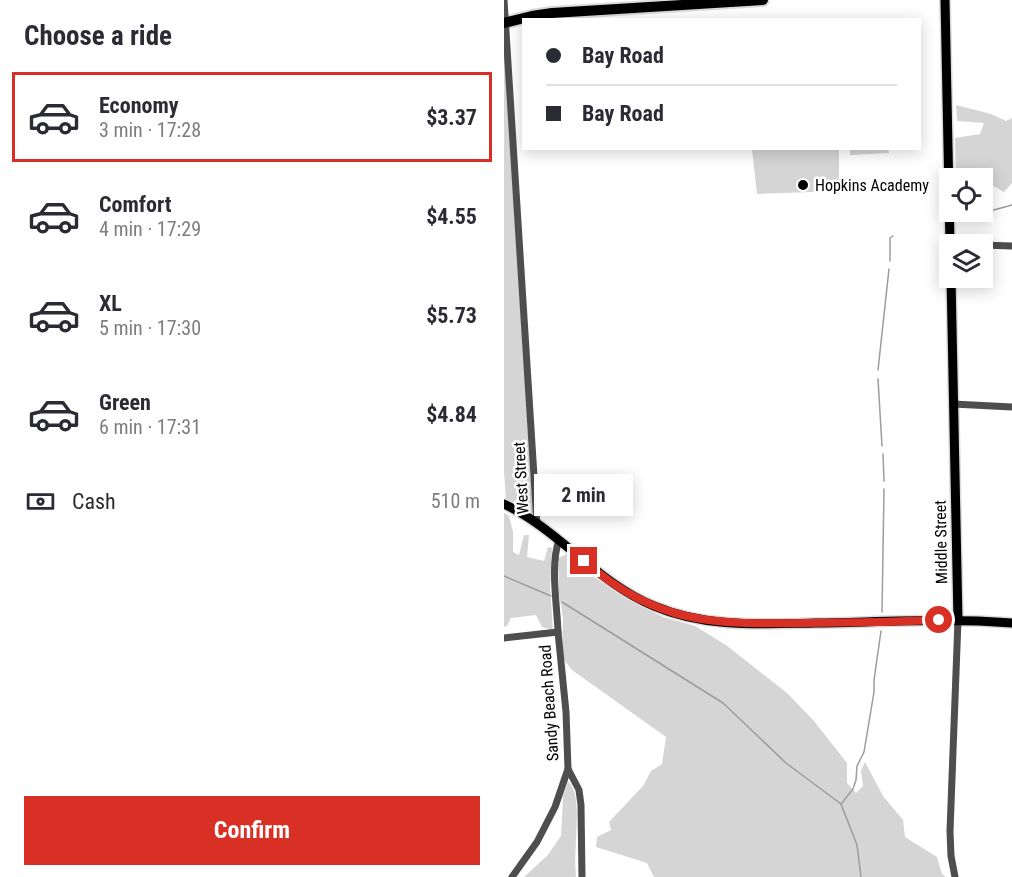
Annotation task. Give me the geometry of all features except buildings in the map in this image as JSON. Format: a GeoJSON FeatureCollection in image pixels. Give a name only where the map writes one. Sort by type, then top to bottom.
{"type":"FeatureCollection","features":[{"type":"Feature","properties":{"kind":"highway"},"geometry":{"type":"LineString","coordinates":[[531,18],[661,3],[763,0]]}},
{"type":"Feature","properties":{"kind":"highway"},"geometry":{"type":"LineString","coordinates":[[505,23],[522,20]]}},
{"type":"Feature","properties":{"kind":"main road"},"geometry":{"type":"LineString","coordinates":[[945,0],[951,234]]}},
{"type":"Feature","properties":{"kind":"main road","name":"Middle Street"},"geometry":{"type":"LineString","coordinates":[[951,288],[958,620]]}},
{"type":"Feature","properties":{"kind":"main road"},"geometry":{"type":"LineString","coordinates":[[504,504],[560,540],[601,576],[623,591],[656,607],[698,620],[747,623],[958,620],[1012,623]]}},
{"type":"Feature","properties":{"kind":"street","name":"West Street"},"geometry":{"type":"LineString","coordinates":[[504,0],[537,524]]}},
{"type":"Feature","properties":{"kind":"street"},"geometry":{"type":"LineString","coordinates":[[993,246],[1012,246]]}},
{"type":"Feature","properties":{"kind":"street"},"geometry":{"type":"LineString","coordinates":[[953,404],[1012,407]]}},
{"type":"Feature","properties":{"kind":"street","name":"Sandy Beach Road"},"geometry":{"type":"LineString","coordinates":[[560,540],[556,549],[555,564],[558,632],[566,712],[568,769],[579,790],[582,877]]}},
{"type":"Feature","properties":{"kind":"street","name":"Middle Street"},"geometry":{"type":"LineString","coordinates":[[956,877],[951,856],[950,831],[958,620]]}},
{"type":"Feature","properties":{"kind":"street"},"geometry":{"type":"LineString","coordinates":[[504,638],[558,632]]}},
{"type":"Feature","properties":{"kind":"street"},"geometry":{"type":"LineString","coordinates":[[512,877],[537,842],[555,807],[568,769]]}},
{"type":"Feature","properties":{"kind":"shaded area"},"geometry":{"type":"Polygon","coordinates":[[[504,43],[533,514],[506,501],[504,471],[504,43]]]}},
{"type":"Feature","properties":{"kind":"shaded area"},"geometry":{"type":"Polygon","coordinates":[[[956,105],[991,114],[1006,121],[1012,118],[1012,183],[1004,192],[993,186],[993,168],[956,168],[955,138],[980,134],[984,123],[957,121],[956,105]]]}},
{"type":"Feature","properties":{"kind":"shaded area"},"geometry":{"type":"Polygon","coordinates":[[[752,150],[839,150],[839,191],[757,194],[752,150]]]}},
{"type":"Feature","properties":{"kind":"shaded area"},"geometry":{"type":"Polygon","coordinates":[[[850,150],[888,150],[889,153],[850,155],[850,150]]]}},
{"type":"Feature","properties":{"kind":"shaded area"},"geometry":{"type":"Polygon","coordinates":[[[504,513],[509,516],[513,532],[513,552],[519,555],[524,535],[529,535],[527,557],[544,561],[548,547],[552,548],[550,587],[553,630],[542,627],[536,615],[511,618],[504,627],[504,513]]]}},
{"type":"Feature","properties":{"kind":"shaded area"},"geometry":{"type":"Polygon","coordinates":[[[567,554],[591,575],[623,597],[663,617],[695,626],[726,645],[787,693],[814,721],[847,763],[847,783],[856,793],[863,786],[861,771],[865,762],[883,796],[903,820],[905,837],[937,857],[942,874],[946,877],[654,877],[647,863],[596,847],[597,837],[611,830],[609,822],[643,786],[651,771],[662,764],[666,737],[572,670],[562,657],[563,618],[559,594],[558,558],[567,554]]]}},
{"type":"Feature","properties":{"kind":"shaded area"},"geometry":{"type":"Polygon","coordinates":[[[568,781],[574,790],[576,804],[576,877],[524,877],[547,856],[561,836],[563,796],[568,781]]]}},
{"type":"Feature","properties":{"kind":"waterway"},"geometry":{"type":"LineString","coordinates":[[993,210],[1012,205]]}},
{"type":"Feature","properties":{"kind":"waterway"},"geometry":{"type":"LineString","coordinates":[[890,261],[890,238],[893,236]]}},
{"type":"Feature","properties":{"kind":"waterway"},"geometry":{"type":"LineString","coordinates":[[878,370],[889,269]]}},
{"type":"Feature","properties":{"kind":"waterway"},"geometry":{"type":"LineString","coordinates":[[878,379],[882,446]]}},
{"type":"Feature","properties":{"kind":"waterway"},"geometry":{"type":"LineString","coordinates":[[883,454],[884,481]]}},
{"type":"Feature","properties":{"kind":"waterway"},"geometry":{"type":"LineString","coordinates":[[882,612],[884,489]]}},
{"type":"Feature","properties":{"kind":"waterway"},"geometry":{"type":"LineString","coordinates":[[504,576],[551,596]]}},
{"type":"Feature","properties":{"kind":"waterway"},"geometry":{"type":"LineString","coordinates":[[562,602],[723,703],[786,763],[841,804],[857,845],[861,877]]}},
{"type":"Feature","properties":{"kind":"waterway"},"geometry":{"type":"LineString","coordinates":[[841,804],[853,789],[857,766],[864,752],[881,631]]}},
{"type":"Feature","properties":{"kind":"place","name":"Hopkins Academy"},"geometry":{"type":"Point","coordinates":[803,185]}},
{"type":"Feature","properties":{"kind":"route"},"geometry":{"type":"LineString","coordinates":[[584,561],[623,591],[656,607],[688,618],[726,623],[939,620]]}}]}
